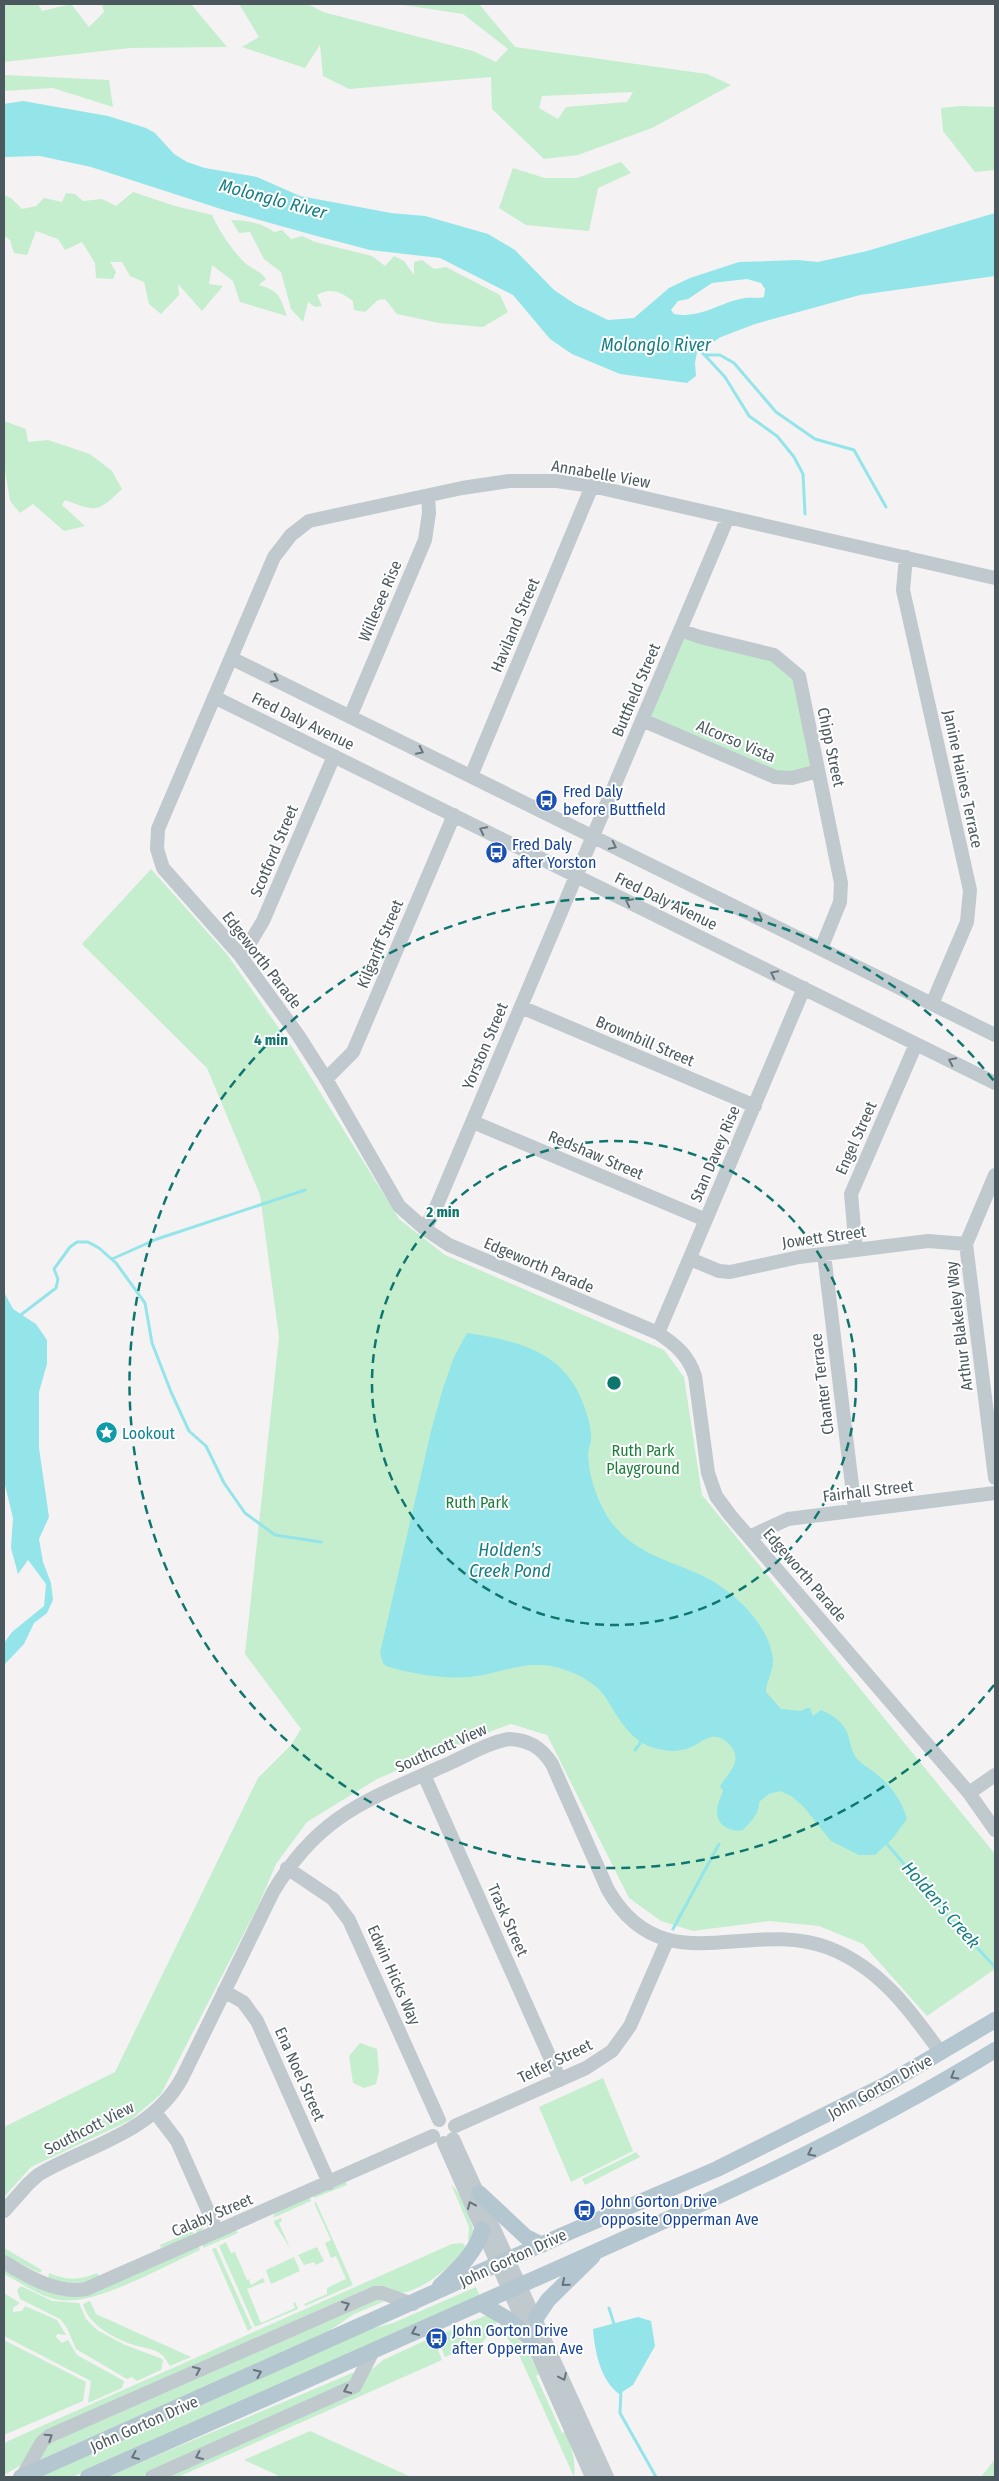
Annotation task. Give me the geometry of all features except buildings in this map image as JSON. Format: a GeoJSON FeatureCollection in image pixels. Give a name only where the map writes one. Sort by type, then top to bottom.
{"type":"FeatureCollection","features":[{"type":"Feature","properties":{"kind":"main road","name":"John Gorton Drive"},"geometry":{"type":"LineString","coordinates":[[22,2477],[734,2161],[823,2118],[941,2053],[991,2022]]}},
{"type":"Feature","properties":{"kind":"main road","name":"John Gorton Drive"},"geometry":{"type":"LineString","coordinates":[[88,2477],[667,2221],[808,2155],[923,2094],[995,2050]]}},
{"type":"Feature","properties":{"kind":"main road"},"geometry":{"type":"LineString","coordinates":[[479,2194],[526,2237],[542,2245]]}},
{"type":"Feature","properties":{"kind":"main road"},"geometry":{"type":"LineString","coordinates":[[429,2296],[461,2266],[479,2242],[482,2230]]}},
{"type":"Feature","properties":{"kind":"main road"},"geometry":{"type":"LineString","coordinates":[[536,2318],[548,2300],[598,2251]]}},
{"type":"Feature","properties":{"kind":"main road"},"geometry":{"type":"LineString","coordinates":[[480,2303],[506,2318],[531,2339]]}},
{"type":"Feature","properties":{"kind":"street","name":"Annabelle View"},"geometry":{"type":"LineString","coordinates":[[214,697],[274,557],[291,535],[310,521],[462,488],[509,481],[557,481],[592,486],[995,578]]}},
{"type":"Feature","properties":{"kind":"street","name":"Haviland Street"},"geometry":{"type":"LineString","coordinates":[[471,776],[592,486]]}},
{"type":"Feature","properties":{"kind":"street","name":"Willesee Rise"},"geometry":{"type":"LineString","coordinates":[[350,717],[425,540],[429,513],[428,496]]}},
{"type":"Feature","properties":{"kind":"street","name":"Buttfield Street"},"geometry":{"type":"LineString","coordinates":[[576,876],[728,517]]}},
{"type":"Feature","properties":{"kind":"street","name":"Janine Haines Terrace"},"geometry":{"type":"LineString","coordinates":[[906,557],[903,590],[970,890],[967,922],[932,1004]]}},
{"type":"Feature","properties":{"kind":"street","name":"Chipp Street"},"geometry":{"type":"LineString","coordinates":[[680,630],[700,637],[774,655],[799,676],[841,884],[840,902],[821,949]]}},
{"type":"Feature","properties":{"kind":"street","name":"Fred Daly Avenue"},"geometry":{"type":"LineString","coordinates":[[231,658],[995,1035]]}},
{"type":"Feature","properties":{"kind":"street","name":"Fred Daly Avenue"},"geometry":{"type":"LineString","coordinates":[[214,697],[995,1083]]}},
{"type":"Feature","properties":{"kind":"street","name":"Edgeworth Parade"},"geometry":{"type":"LineString","coordinates":[[214,697],[158,829],[157,849],[163,868],[173,882],[239,954],[298,1035],[326,1078],[399,1206],[425,1229],[449,1246],[658,1334],[677,1346],[691,1362],[698,1391],[711,1484],[721,1502],[969,1793],[995,1830]]}},
{"type":"Feature","properties":{"kind":"street","name":"Alcorso Vista"},"geometry":{"type":"LineString","coordinates":[[642,720],[775,777],[792,778],[818,771]]}},
{"type":"Feature","properties":{"kind":"street","name":"Scotford Street"},"geometry":{"type":"LineString","coordinates":[[239,954],[248,946],[263,921],[334,756]]}},
{"type":"Feature","properties":{"kind":"street","name":"Kilgariff Street"},"geometry":{"type":"LineString","coordinates":[[326,1078],[353,1052],[454,815]]}},
{"type":"Feature","properties":{"kind":"street","name":"Yorston Street"},"geometry":{"type":"LineString","coordinates":[[425,1229],[473,1122],[576,876]]}},
{"type":"Feature","properties":{"kind":"street","name":"Stan Davey Rise"},"geometry":{"type":"LineString","coordinates":[[658,1334],[804,988]]}},
{"type":"Feature","properties":{"kind":"street","name":"Brownbill Street"},"geometry":{"type":"LineString","coordinates":[[521,1007],[754,1106]]}},
{"type":"Feature","properties":{"kind":"street","name":"Engel Street"},"geometry":{"type":"LineString","coordinates":[[856,1250],[850,1194],[916,1044]]}},
{"type":"Feature","properties":{"kind":"street","name":"Redshaw Street"},"geometry":{"type":"LineString","coordinates":[[473,1122],[706,1220]]}},
{"type":"Feature","properties":{"kind":"street","name":"Arthur Blakeley Way"},"geometry":{"type":"LineString","coordinates":[[995,1175],[966,1244],[995,1478]]}},
{"type":"Feature","properties":{"kind":"street","name":"Jowett Street"},"geometry":{"type":"LineString","coordinates":[[690,1259],[719,1271],[730,1272],[824,1254],[928,1241],[966,1244]]}},
{"type":"Feature","properties":{"kind":"street","name":"Chanter Terrace"},"geometry":{"type":"LineString","coordinates":[[824,1254],[855,1510]]}},
{"type":"Feature","properties":{"kind":"street","name":"Fairhall Street"},"geometry":{"type":"LineString","coordinates":[[749,1537],[788,1519],[995,1493]]}},
{"type":"Feature","properties":{"kind":"street","name":"Southcott View"},"geometry":{"type":"LineString","coordinates":[[4,2211],[38,2175],[125,2134],[164,2104],[178,2085],[287,1868],[309,1841],[346,1811],[502,1740],[522,1740],[534,1745],[544,1753],[552,1764],[608,1890],[618,1908],[640,1929],[667,1941],[691,1944],[777,1938],[802,1941],[828,1948],[865,1967],[886,1984],[905,2004],[941,2053]]}},
{"type":"Feature","properties":{"kind":"street","name":"Trask Street"},"geometry":{"type":"LineString","coordinates":[[424,1775],[560,2080]]}},
{"type":"Feature","properties":{"kind":"street"},"geometry":{"type":"LineString","coordinates":[[969,1793],[995,1775]]}},
{"type":"Feature","properties":{"kind":"street","name":"Edwin Hicks Way"},"geometry":{"type":"LineString","coordinates":[[287,1868],[333,1899],[350,1920],[439,2120],[447,2119],[446,2136]]}},
{"type":"Feature","properties":{"kind":"street","name":"Telfer Street"},"geometry":{"type":"LineString","coordinates":[[446,2136],[604,2057],[625,2035],[667,1941]]}},
{"type":"Feature","properties":{"kind":"street","name":"Ena Noel Street"},"geometry":{"type":"LineString","coordinates":[[224,1991],[243,2002],[257,2021],[329,2183]]}},
{"type":"Feature","properties":{"kind":"street"},"geometry":{"type":"LineString","coordinates":[[155,2112],[177,2141],[217,2231]]}},
{"type":"Feature","properties":{"kind":"street"},"geometry":{"type":"LineString","coordinates":[[446,2136],[479,2194],[515,2288],[531,2339],[592,2477]]}},
{"type":"Feature","properties":{"kind":"street"},"geometry":{"type":"LineString","coordinates":[[446,2136],[482,2230],[504,2263]]}},
{"type":"Feature","properties":{"kind":"street","name":"Calaby Street"},"geometry":{"type":"LineString","coordinates":[[4,2262],[56,2288],[81,2290],[329,2183],[446,2136]]}},
{"type":"Feature","properties":{"kind":"street"},"geometry":{"type":"LineString","coordinates":[[515,2288],[536,2318],[607,2477]]}},
{"type":"Feature","properties":{"kind":"street"},"geometry":{"type":"LineString","coordinates":[[22,2477],[42,2442],[49,2436],[243,2349],[375,2293],[382,2293],[413,2304]]}},
{"type":"Feature","properties":{"kind":"street"},"geometry":{"type":"LineString","coordinates":[[152,2477],[355,2386],[373,2351]]}},
{"type":"Feature","properties":{"kind":"green space"},"geometry":{"type":"Polygon","coordinates":[[[4,4],[38,4],[42,11],[71,4],[89,27],[104,12],[102,4],[191,4],[227,47],[130,48],[4,62],[4,4]]]}},
{"type":"Feature","properties":{"kind":"green space"},"geometry":{"type":"Polygon","coordinates":[[[239,4],[308,4],[323,12],[473,51],[496,62],[508,49],[463,14],[397,4],[479,4],[515,47],[707,74],[731,85],[652,128],[578,155],[544,159],[492,109],[491,77],[349,89],[323,76],[320,45],[305,68],[242,47],[259,37],[239,4]],[[633,92],[542,96],[539,108],[558,119],[566,107],[627,102],[633,92]]]}},
{"type":"Feature","properties":{"kind":"green space"},"geometry":{"type":"Polygon","coordinates":[[[4,75],[109,80],[113,107],[53,88],[4,91],[4,75]]]}},
{"type":"Feature","properties":{"kind":"green space"},"geometry":{"type":"Polygon","coordinates":[[[961,106],[995,107],[995,170],[975,172],[943,131],[941,108],[961,106]]]}},
{"type":"Feature","properties":{"kind":"green space"},"geometry":{"type":"Polygon","coordinates":[[[621,162],[631,173],[598,188],[589,231],[526,225],[499,208],[513,168],[545,178],[577,178],[621,162]]]}},
{"type":"Feature","properties":{"kind":"green space"},"geometry":{"type":"Polygon","coordinates":[[[133,192],[175,206],[212,215],[222,234],[235,252],[266,279],[259,285],[275,292],[283,304],[287,316],[240,302],[233,281],[212,265],[209,284],[223,286],[202,311],[178,284],[179,295],[161,314],[149,304],[144,282],[130,276],[122,262],[110,262],[116,272],[113,279],[96,278],[95,263],[82,242],[65,250],[58,239],[36,231],[27,255],[14,253],[10,240],[4,236],[4,195],[11,198],[22,209],[36,206],[44,198],[62,202],[66,193],[75,194],[83,201],[102,199],[116,206],[133,192]]]}},
{"type":"Feature","properties":{"kind":"green space"},"geometry":{"type":"Polygon","coordinates":[[[231,220],[264,226],[274,232],[282,230],[291,239],[302,236],[315,242],[372,256],[385,266],[394,256],[404,261],[414,275],[414,262],[422,260],[434,269],[446,267],[500,295],[508,312],[483,327],[439,323],[397,314],[385,299],[378,300],[365,312],[354,310],[353,301],[340,293],[327,291],[317,295],[322,306],[315,307],[308,302],[303,322],[291,309],[281,272],[264,259],[250,232],[239,233],[231,220]]]}},
{"type":"Feature","properties":{"kind":"green space"},"geometry":{"type":"Polygon","coordinates":[[[4,421],[26,429],[28,442],[48,440],[90,454],[112,471],[122,489],[107,503],[95,508],[65,500],[62,505],[85,526],[64,531],[33,504],[20,513],[10,501],[4,464],[4,421]]]}},
{"type":"Feature","properties":{"kind":"green space"},"geometry":{"type":"Polygon","coordinates":[[[680,630],[774,655],[799,676],[818,771],[792,778],[642,720],[680,630]]]}},
{"type":"Feature","properties":{"kind":"green space","name":"Ruth Park"},"geometry":{"type":"Polygon","coordinates":[[[151,869],[226,953],[292,1047],[399,1219],[445,1255],[664,1350],[684,1377],[702,1495],[995,1854],[995,1969],[927,2016],[863,1944],[819,1926],[769,1921],[693,1931],[661,1921],[629,1898],[547,1735],[511,1724],[377,1779],[307,1822],[276,1864],[258,1906],[161,2094],[131,2120],[31,2167],[4,2197],[4,2127],[115,2072],[258,1778],[291,1745],[301,1729],[245,1654],[279,1337],[260,1195],[207,1068],[82,944],[151,869]]]}},
{"type":"Feature","properties":{"kind":"green space"},"geometry":{"type":"Polygon","coordinates":[[[360,2043],[377,2049],[379,2071],[376,2084],[364,2088],[353,2083],[349,2056],[360,2043]]]}},
{"type":"Feature","properties":{"kind":"green space"},"geometry":{"type":"Polygon","coordinates":[[[603,2078],[633,2151],[571,2182],[539,2107],[603,2078]]]}},
{"type":"Feature","properties":{"kind":"green space"},"geometry":{"type":"Polygon","coordinates":[[[636,2152],[640,2157],[585,2185],[582,2179],[636,2152]]]}},
{"type":"Feature","properties":{"kind":"green space"},"geometry":{"type":"Polygon","coordinates":[[[345,2180],[347,2185],[314,2198],[313,2196],[345,2180]]]}},
{"type":"Feature","properties":{"kind":"green space"},"geometry":{"type":"Polygon","coordinates":[[[451,2184],[463,2201],[471,2221],[474,2234],[468,2242],[469,2227],[451,2184]]]}},
{"type":"Feature","properties":{"kind":"green space"},"geometry":{"type":"Polygon","coordinates":[[[310,2196],[311,2201],[273,2218],[275,2213],[310,2196]]]}},
{"type":"Feature","properties":{"kind":"green space"},"geometry":{"type":"Polygon","coordinates":[[[316,2202],[353,2285],[305,2306],[304,2304],[327,2294],[327,2288],[346,2279],[336,2256],[331,2258],[325,2243],[331,2240],[314,2203],[316,2202]]]}},
{"type":"Feature","properties":{"kind":"green space"},"geometry":{"type":"Polygon","coordinates":[[[205,2216],[206,2225],[198,2234],[195,2228],[199,2218],[205,2216]]]}},
{"type":"Feature","properties":{"kind":"green space"},"geometry":{"type":"Polygon","coordinates":[[[281,2218],[282,2221],[279,2223],[290,2248],[274,2223],[274,2221],[281,2218]]]}},
{"type":"Feature","properties":{"kind":"green space"},"geometry":{"type":"Polygon","coordinates":[[[236,2229],[238,2233],[203,2248],[203,2244],[236,2229]]]}},
{"type":"Feature","properties":{"kind":"green space"},"geometry":{"type":"Polygon","coordinates":[[[192,2231],[194,2235],[161,2248],[160,2245],[192,2231]]]}},
{"type":"Feature","properties":{"kind":"green space"},"geometry":{"type":"Polygon","coordinates":[[[226,2242],[231,2253],[235,2252],[251,2285],[263,2278],[265,2282],[247,2289],[261,2323],[295,2308],[293,2303],[295,2302],[298,2309],[255,2327],[219,2246],[226,2242]]]}},
{"type":"Feature","properties":{"kind":"green space"},"geometry":{"type":"Polygon","coordinates":[[[462,2243],[468,2248],[454,2262],[428,2282],[400,2293],[375,2288],[366,2289],[46,2432],[23,2464],[4,2475],[4,2444],[8,2441],[452,2244],[462,2243]]]}},
{"type":"Feature","properties":{"kind":"green space"},"geometry":{"type":"Polygon","coordinates":[[[199,2246],[200,2250],[130,2283],[92,2297],[75,2300],[60,2300],[45,2296],[4,2274],[4,2269],[59,2294],[199,2246]]]}},
{"type":"Feature","properties":{"kind":"green space"},"geometry":{"type":"Polygon","coordinates":[[[317,2247],[324,2261],[316,2265],[314,2262],[304,2265],[298,2255],[317,2247]]]}},
{"type":"Feature","properties":{"kind":"green space"},"geometry":{"type":"Polygon","coordinates":[[[4,2248],[42,2270],[40,2273],[7,2257],[4,2255],[4,2248]]]}},
{"type":"Feature","properties":{"kind":"green space"},"geometry":{"type":"Polygon","coordinates":[[[216,2248],[252,2328],[248,2331],[212,2249],[216,2248]]]}},
{"type":"Feature","properties":{"kind":"green space"},"geometry":{"type":"Polygon","coordinates":[[[294,2257],[300,2271],[271,2284],[266,2270],[294,2257]]]}},
{"type":"Feature","properties":{"kind":"green space"},"geometry":{"type":"Polygon","coordinates":[[[49,2273],[68,2278],[85,2277],[97,2273],[99,2276],[86,2281],[68,2282],[48,2279],[49,2273]]]}},
{"type":"Feature","properties":{"kind":"green space"},"geometry":{"type":"Polygon","coordinates":[[[21,2286],[52,2301],[79,2303],[86,2319],[97,2330],[125,2345],[160,2358],[163,2360],[161,2370],[137,2381],[132,2377],[127,2379],[76,2349],[67,2328],[60,2319],[20,2299],[17,2290],[21,2286]]]}},
{"type":"Feature","properties":{"kind":"green space"},"geometry":{"type":"Polygon","coordinates":[[[476,2287],[480,2296],[72,2477],[35,2477],[370,2329],[393,2323],[476,2287]]]}},
{"type":"Feature","properties":{"kind":"green space"},"geometry":{"type":"Polygon","coordinates":[[[4,2293],[20,2303],[13,2308],[13,2312],[22,2311],[25,2306],[57,2320],[66,2335],[57,2334],[56,2337],[62,2343],[68,2340],[77,2355],[124,2381],[122,2388],[88,2403],[91,2381],[4,2336],[4,2293]]]}},
{"type":"Feature","properties":{"kind":"green space"},"geometry":{"type":"Polygon","coordinates":[[[370,2298],[385,2301],[354,2314],[326,2333],[39,2460],[45,2445],[370,2298]]]}},
{"type":"Feature","properties":{"kind":"green space"},"geometry":{"type":"Polygon","coordinates":[[[90,2301],[96,2314],[191,2357],[170,2366],[158,2352],[137,2346],[111,2335],[96,2325],[86,2312],[83,2304],[90,2301]]]}},
{"type":"Feature","properties":{"kind":"green space"},"geometry":{"type":"Polygon","coordinates":[[[487,2315],[498,2321],[483,2342],[445,2357],[438,2340],[443,2338],[441,2334],[487,2315]]]}},
{"type":"Feature","properties":{"kind":"green space"},"geometry":{"type":"Polygon","coordinates":[[[502,2322],[526,2348],[539,2374],[536,2376],[562,2433],[565,2432],[570,2443],[574,2460],[574,2477],[516,2348],[498,2328],[502,2322]]]}},
{"type":"Feature","properties":{"kind":"green space"},"geometry":{"type":"Polygon","coordinates":[[[433,2337],[442,2360],[178,2477],[163,2477],[370,2371],[383,2360],[433,2337]]]}},
{"type":"Feature","properties":{"kind":"green space"},"geometry":{"type":"Polygon","coordinates":[[[4,2340],[86,2382],[83,2401],[4,2435],[4,2340]]]}},
{"type":"Feature","properties":{"kind":"green space"},"geometry":{"type":"Polygon","coordinates":[[[357,2371],[351,2383],[141,2477],[106,2477],[357,2371]]]}},
{"type":"Feature","properties":{"kind":"green space"},"geometry":{"type":"Polygon","coordinates":[[[310,2431],[411,2477],[281,2477],[244,2460],[310,2431]]]}},
{"type":"Feature","properties":{"kind":"green space"},"geometry":{"type":"Polygon","coordinates":[[[995,2459],[995,2477],[981,2477],[995,2459]]]}},
{"type":"Feature","properties":{"kind":"water","name":"Molonglo River"},"geometry":{"type":"Polygon","coordinates":[[[23,101],[108,116],[146,128],[155,133],[174,154],[187,162],[205,168],[257,177],[300,196],[391,213],[425,216],[488,234],[515,250],[554,290],[575,304],[608,320],[634,318],[669,288],[690,278],[739,262],[798,260],[818,262],[867,251],[995,213],[995,276],[860,295],[755,324],[721,337],[697,352],[695,363],[696,376],[687,383],[620,374],[572,354],[550,339],[513,295],[440,258],[370,250],[224,210],[91,167],[40,156],[4,157],[4,104],[23,101]],[[747,279],[712,283],[688,299],[678,301],[671,310],[674,314],[693,314],[736,300],[764,297],[765,289],[761,283],[747,279]]]}},
{"type":"Feature","properties":{"kind":"water"},"geometry":{"type":"Polygon","coordinates":[[[4,1292],[13,1309],[36,1324],[47,1340],[47,1364],[39,1392],[39,1448],[49,1517],[39,1539],[43,1562],[51,1583],[53,1600],[47,1613],[34,1623],[24,1644],[4,1665],[4,1643],[12,1632],[44,1606],[46,1584],[28,1560],[18,1574],[11,1548],[13,1518],[4,1481],[4,1292]]]}},
{"type":"Feature","properties":{"kind":"water","name":"Holden's Creek Pond"},"geometry":{"type":"Polygon","coordinates":[[[467,1333],[503,1340],[536,1351],[563,1371],[574,1385],[586,1411],[591,1436],[588,1455],[590,1472],[598,1499],[611,1522],[631,1542],[654,1556],[716,1583],[728,1591],[749,1611],[758,1622],[770,1646],[773,1663],[766,1692],[781,1709],[801,1711],[810,1708],[813,1716],[821,1710],[829,1713],[844,1726],[858,1760],[890,1787],[902,1805],[907,1819],[893,1838],[875,1855],[859,1855],[831,1841],[803,1806],[791,1796],[780,1791],[769,1794],[759,1802],[756,1814],[743,1830],[738,1831],[725,1827],[717,1816],[717,1811],[723,1791],[720,1786],[734,1766],[735,1761],[733,1750],[729,1744],[721,1738],[715,1737],[707,1738],[690,1748],[679,1750],[668,1751],[651,1747],[630,1733],[602,1692],[584,1678],[569,1671],[544,1665],[533,1665],[480,1676],[448,1677],[406,1671],[386,1666],[383,1663],[380,1653],[431,1431],[454,1357],[467,1333]]]}},
{"type":"Feature","properties":{"kind":"water"},"geometry":{"type":"Polygon","coordinates":[[[638,2317],[651,2321],[655,2346],[633,2385],[619,2394],[607,2381],[603,2373],[597,2356],[593,2329],[638,2317]]]}},
{"type":"Feature","properties":{"kind":"waterway"},"geometry":{"type":"LineString","coordinates":[[698,348],[725,377],[749,416],[777,436],[794,457],[803,474],[805,514]]}},
{"type":"Feature","properties":{"kind":"waterway"},"geometry":{"type":"LineString","coordinates":[[704,355],[720,355],[734,363],[776,412],[815,439],[854,450],[886,507]]}},
{"type":"Feature","properties":{"kind":"waterway"},"geometry":{"type":"LineString","coordinates":[[112,1259],[157,1239],[305,1190]]}},
{"type":"Feature","properties":{"kind":"waterway","name":"Holden's Creek"},"geometry":{"type":"LineString","coordinates":[[18,1317],[56,1288],[58,1279],[54,1269],[70,1247],[77,1242],[88,1242],[99,1248],[116,1263],[145,1303],[152,1343],[189,1431],[206,1446],[224,1483],[245,1513],[275,1535],[321,1542]]}},
{"type":"Feature","properties":{"kind":"waterway"},"geometry":{"type":"LineString","coordinates":[[635,1750],[641,1742]]}},
{"type":"Feature","properties":{"kind":"waterway"},"geometry":{"type":"LineString","coordinates":[[673,1929],[719,1844]]}},
{"type":"Feature","properties":{"kind":"waterway","name":"Holden's Creek"},"geometry":{"type":"LineString","coordinates":[[887,1844],[947,1915],[995,1967]]}},
{"type":"Feature","properties":{"kind":"waterway"},"geometry":{"type":"LineString","coordinates":[[609,2308],[615,2327]]}},
{"type":"Feature","properties":{"kind":"waterway"},"geometry":{"type":"LineString","coordinates":[[621,2389],[620,2413],[656,2477]]}},
{"type":"Feature","properties":{"kind":"place","name":"Fred Daly before Buttfield"},"geometry":{"type":"Point","coordinates":[547,800]}},
{"type":"Feature","properties":{"kind":"place","name":"Fred Daly after Yorston"},"geometry":{"type":"Point","coordinates":[496,853]}},
{"type":"Feature","properties":{"kind":"place","name":"Lookout"},"geometry":{"type":"Point","coordinates":[106,1433]}},
{"type":"Feature","properties":{"kind":"place","name":"John Gorton Drive opposite Opperman Ave"},"geometry":{"type":"Point","coordinates":[585,2210]}},
{"type":"Feature","properties":{"kind":"place","name":"John Gorton Drive after Opperman Ave"},"geometry":{"type":"Point","coordinates":[436,2339]}},
{"type":"Feature","properties":{"kind":"park label","name":"Ruth Park Playground"},"geometry":{"type":"Point","coordinates":[643,1459]}}]}
